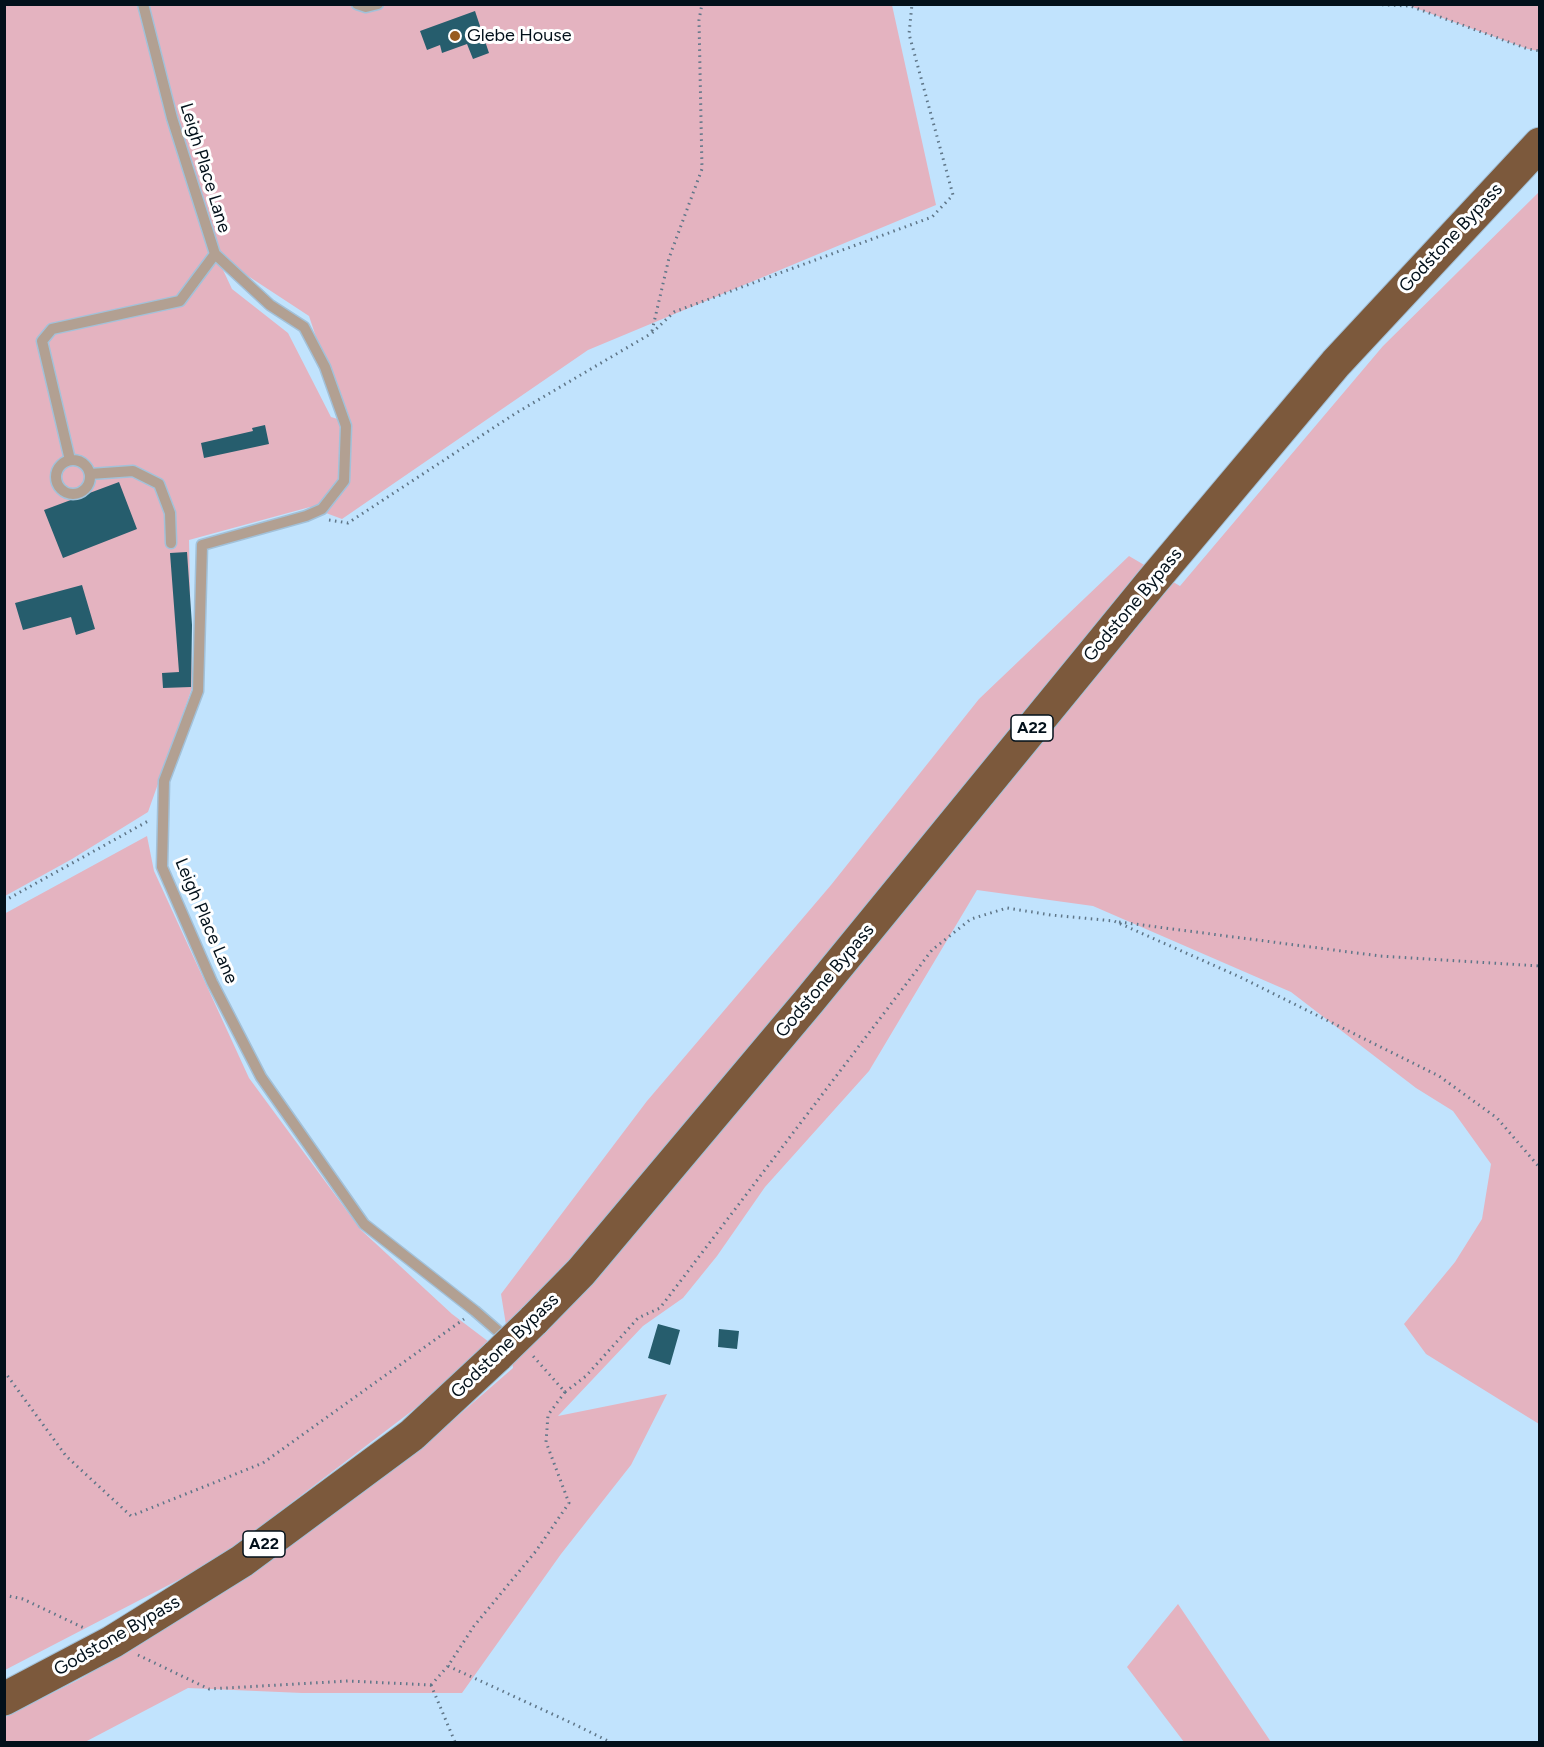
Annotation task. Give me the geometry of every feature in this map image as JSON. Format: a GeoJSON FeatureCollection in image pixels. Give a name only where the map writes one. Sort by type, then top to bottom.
{"type":"FeatureCollection","features":[{"type":"Feature","properties":{"kind":"highway","name":"Godstone Bypass"},"geometry":{"type":"LineString","coordinates":[[4,1699],[112,1642],[242,1561],[402,1442],[498,1343],[533,1321],[580,1272],[809,1001],[1150,583],[1336,363],[1539,144]]}},
{"type":"Feature","properties":{"kind":"lane","name":"Leigh Place Lane"},"geometry":{"type":"LineString","coordinates":[[143,4],[172,118],[215,254],[270,305],[304,327],[325,368],[346,426],[344,481],[322,509],[306,516],[202,545],[198,691],[164,781],[162,867],[212,982],[261,1077],[364,1224],[475,1311],[498,1343]]}},
{"type":"Feature","properties":{"kind":"lane"},"geometry":{"type":"LineString","coordinates":[[357,4],[366,7],[378,4]]}},
{"type":"Feature","properties":{"kind":"lane"},"geometry":{"type":"LineString","coordinates":[[70,460],[42,341],[52,329],[180,301],[215,254]]}},
{"type":"Feature","properties":{"kind":"lane"},"geometry":{"type":"LineString","coordinates":[[70,460],[82,462],[90,474],[87,486],[79,493],[67,493],[61,489],[56,478],[60,464],[70,460]]}},
{"type":"Feature","properties":{"kind":"lane"},"geometry":{"type":"LineString","coordinates":[[90,474],[133,471],[159,484],[170,513],[171,543]]}},
{"type":"Feature","properties":{"kind":"path"},"geometry":{"type":"LineString","coordinates":[[652,333],[669,258],[702,169],[699,20],[702,4]]}},
{"type":"Feature","properties":{"kind":"path"},"geometry":{"type":"LineString","coordinates":[[306,516],[348,523],[516,413],[652,333],[674,312],[932,217],[953,195],[909,34],[912,4]]}},
{"type":"Feature","properties":{"kind":"path"},"geometry":{"type":"LineString","coordinates":[[1364,4],[1410,6],[1528,50],[1539,51]]}},
{"type":"Feature","properties":{"kind":"path"},"geometry":{"type":"LineString","coordinates":[[4,901],[162,813]]}},
{"type":"Feature","properties":{"kind":"path"},"geometry":{"type":"LineString","coordinates":[[431,1685],[448,1666],[474,1626],[536,1551],[568,1503],[546,1442],[548,1415],[564,1392],[586,1376],[638,1318],[660,1308],[932,950],[971,919],[1007,908],[1380,956],[1539,966]]}},
{"type":"Feature","properties":{"kind":"path"},"geometry":{"type":"LineString","coordinates":[[1114,921],[1240,976],[1439,1076],[1497,1118],[1539,1168]]}},
{"type":"Feature","properties":{"kind":"path"},"geometry":{"type":"LineString","coordinates":[[4,1371],[66,1456],[131,1516],[263,1463],[475,1311]]}},
{"type":"Feature","properties":{"kind":"path"},"geometry":{"type":"LineString","coordinates":[[533,1356],[564,1392]]}},
{"type":"Feature","properties":{"kind":"path"},"geometry":{"type":"LineString","coordinates":[[4,1595],[23,1599],[209,1689],[348,1681],[431,1685]]}},
{"type":"Feature","properties":{"kind":"path"},"geometry":{"type":"LineString","coordinates":[[448,1666],[610,1743]]}},
{"type":"Feature","properties":{"kind":"path"},"geometry":{"type":"LineString","coordinates":[[431,1685],[455,1743]]}},
{"type":"Feature","properties":{"kind":"shaded area"},"geometry":{"type":"Polygon","coordinates":[[[5,5],[892,5],[936,205],[588,350],[342,519],[310,507],[189,540],[192,688],[148,812],[72,859],[5,896],[5,5]],[[216,255],[232,289],[288,333],[331,417],[344,421],[309,316],[216,255]]]}},
{"type":"Feature","properties":{"kind":"shaded area"},"geometry":{"type":"Polygon","coordinates":[[[1384,5],[1539,5],[1539,51],[1410,6],[1384,5]]]}},
{"type":"Feature","properties":{"kind":"shaded area"},"geometry":{"type":"Polygon","coordinates":[[[1539,192],[1539,1424],[1426,1354],[1404,1324],[1455,1262],[1482,1219],[1491,1164],[1453,1111],[1416,1088],[1291,992],[1093,906],[977,890],[869,1071],[765,1187],[717,1256],[683,1298],[643,1326],[558,1416],[667,1394],[631,1465],[561,1554],[462,1693],[302,1693],[188,1688],[85,1742],[5,1742],[5,1717],[82,1678],[248,1575],[422,1447],[513,1368],[501,1294],[647,1101],[831,885],[979,699],[1129,556],[1180,586],[1383,346],[1539,192]]]}},
{"type":"Feature","properties":{"kind":"shaded area"},"geometry":{"type":"Polygon","coordinates":[[[147,836],[154,871],[249,1078],[361,1230],[452,1314],[489,1342],[442,1388],[215,1561],[5,1670],[4,914],[147,836]]]}},
{"type":"Feature","properties":{"kind":"shaded area"},"geometry":{"type":"Polygon","coordinates":[[[1178,1604],[1271,1742],[1184,1742],[1127,1667],[1178,1604]]]}},
{"type":"Feature","properties":{"kind":"building","name":"Glebe House"},"geometry":{"type":"Polygon","coordinates":[[[475,11],[489,53],[473,59],[467,44],[442,53],[440,45],[427,50],[420,31],[475,11]]]}},
{"type":"Feature","properties":{"kind":"building"},"geometry":{"type":"Polygon","coordinates":[[[265,425],[269,444],[204,458],[201,443],[253,431],[252,428],[265,425]]]}},
{"type":"Feature","properties":{"kind":"building"},"geometry":{"type":"Polygon","coordinates":[[[119,482],[137,529],[63,558],[44,510],[119,482]]]}},
{"type":"Feature","properties":{"kind":"building"},"geometry":{"type":"Polygon","coordinates":[[[187,552],[192,625],[191,687],[163,688],[162,673],[179,672],[170,553],[187,552]]]}},
{"type":"Feature","properties":{"kind":"building"},"geometry":{"type":"Polygon","coordinates":[[[82,585],[95,629],[76,635],[71,617],[23,630],[15,603],[82,585]]]}},
{"type":"Feature","properties":{"kind":"building"},"geometry":{"type":"Polygon","coordinates":[[[658,1324],[680,1330],[670,1365],[648,1358],[658,1324]]]}},
{"type":"Feature","properties":{"kind":"building"},"geometry":{"type":"Polygon","coordinates":[[[719,1329],[739,1331],[737,1349],[718,1347],[719,1329]]]}},
{"type":"Feature","properties":{"kind":"place","name":"Glebe House"},"geometry":{"type":"Point","coordinates":[455,36]}}]}
